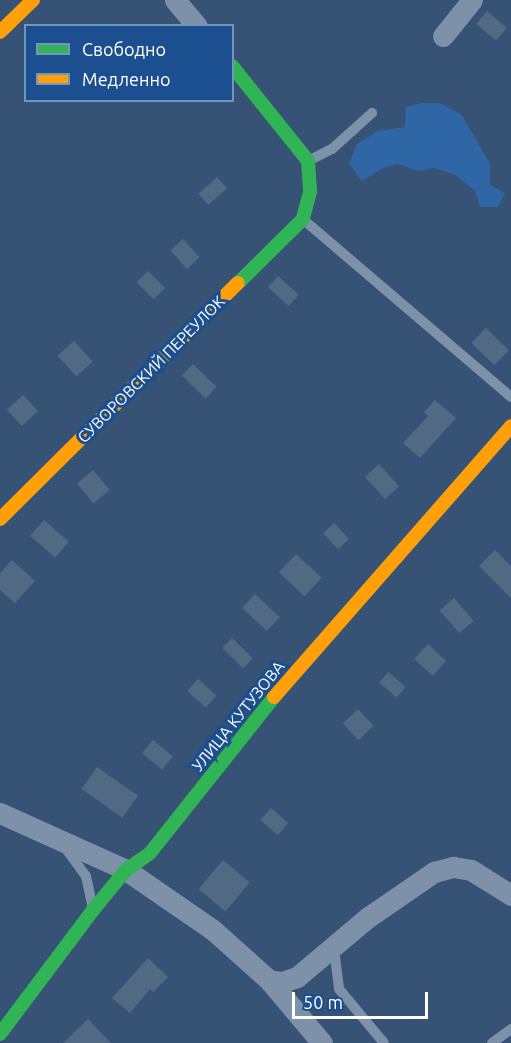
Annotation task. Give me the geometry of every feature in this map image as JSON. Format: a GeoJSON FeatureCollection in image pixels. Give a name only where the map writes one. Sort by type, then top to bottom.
{"type":"FeatureCollection","features":[{"type":"Feature","properties":{"kind":"street"},"geometry":{"type":"LineString","coordinates":[[0,32],[33,0]]}},
{"type":"Feature","properties":{"kind":"street"},"geometry":{"type":"LineString","coordinates":[[175,0],[195,24]]}},
{"type":"Feature","properties":{"kind":"street"},"geometry":{"type":"LineString","coordinates":[[443,36],[472,0]]}},
{"type":"Feature","properties":{"kind":"street"},"geometry":{"type":"LineString","coordinates":[[234,68],[308,161],[310,192],[303,219]]}},
{"type":"Feature","properties":{"kind":"street","name":"СУВОРОВСКИЙ ПЕРЕУЛОК"},"geometry":{"type":"LineString","coordinates":[[0,519],[303,219]]}},
{"type":"Feature","properties":{"kind":"street","name":"УЛИЦА КУТУЗОВА"},"geometry":{"type":"LineString","coordinates":[[0,1034],[126,870],[150,853],[302,662],[349,614],[511,426]]}},
{"type":"Feature","properties":{"kind":"street"},"geometry":{"type":"LineString","coordinates":[[0,813],[126,870],[213,930],[269,980],[322,1043]]}},
{"type":"Feature","properties":{"kind":"street"},"geometry":{"type":"LineString","coordinates":[[269,980],[297,977],[375,912],[434,872],[453,867],[471,870],[511,896]]}},
{"type":"Feature","properties":{"kind":"lane"},"geometry":{"type":"LineString","coordinates":[[308,161],[332,149],[372,113]]}},
{"type":"Feature","properties":{"kind":"lane"},"geometry":{"type":"LineString","coordinates":[[303,219],[511,397]]}},
{"type":"Feature","properties":{"kind":"lane"},"geometry":{"type":"LineString","coordinates":[[60,841],[86,876],[93,910]]}},
{"type":"Feature","properties":{"kind":"lane"},"geometry":{"type":"LineString","coordinates":[[334,948],[339,989],[384,1043]]}},
{"type":"Feature","properties":{"kind":"lane"},"geometry":{"type":"LineString","coordinates":[[492,1043],[511,1029]]}},
{"type":"Feature","properties":{"kind":"shaded area"},"geometry":{"type":"Polygon","coordinates":[[[421,103],[440,103],[462,115],[490,164],[490,185],[505,193],[498,207],[480,207],[475,191],[455,175],[434,168],[418,171],[398,164],[383,168],[362,181],[349,164],[357,144],[378,131],[405,127],[406,107],[421,103]]]}},
{"type":"Feature","properties":{"kind":"building"},"geometry":{"type":"Polygon","coordinates":[[[487,11],[507,28],[496,41],[476,24],[487,11]]]}},
{"type":"Feature","properties":{"kind":"building"},"geometry":{"type":"Polygon","coordinates":[[[217,177],[227,188],[208,205],[198,194],[217,177]]]}},
{"type":"Feature","properties":{"kind":"building"},"geometry":{"type":"Polygon","coordinates":[[[183,239],[200,258],[187,269],[170,250],[183,239]]]}},
{"type":"Feature","properties":{"kind":"building"},"geometry":{"type":"Polygon","coordinates":[[[148,271],[165,288],[154,299],[137,282],[148,271]]]}},
{"type":"Feature","properties":{"kind":"building"},"geometry":{"type":"Polygon","coordinates":[[[278,276],[299,295],[289,306],[268,287],[278,276]]]}},
{"type":"Feature","properties":{"kind":"building"},"geometry":{"type":"Polygon","coordinates":[[[486,328],[509,350],[494,365],[471,343],[486,328]]]}},
{"type":"Feature","properties":{"kind":"building"},"geometry":{"type":"Polygon","coordinates":[[[74,341],[93,362],[76,377],[58,356],[74,341]]]}},
{"type":"Feature","properties":{"kind":"building"},"geometry":{"type":"Polygon","coordinates":[[[193,364],[217,387],[206,398],[182,376],[193,364]]]}},
{"type":"Feature","properties":{"kind":"building"},"geometry":{"type":"Polygon","coordinates":[[[23,395],[38,411],[22,426],[7,410],[23,395]]]}},
{"type":"Feature","properties":{"kind":"building"},"geometry":{"type":"Polygon","coordinates":[[[435,400],[456,418],[420,458],[403,443],[428,416],[424,412],[435,400]]]}},
{"type":"Feature","properties":{"kind":"building"},"geometry":{"type":"Polygon","coordinates":[[[379,464],[399,486],[385,499],[365,477],[379,464]]]}},
{"type":"Feature","properties":{"kind":"building"},"geometry":{"type":"Polygon","coordinates":[[[93,470],[110,490],[94,503],[77,483],[93,470]]]}},
{"type":"Feature","properties":{"kind":"building"},"geometry":{"type":"Polygon","coordinates":[[[44,520],[69,542],[55,557],[30,536],[44,520]]]}},
{"type":"Feature","properties":{"kind":"building"},"geometry":{"type":"Polygon","coordinates":[[[334,523],[349,539],[338,549],[323,533],[334,523]]]}},
{"type":"Feature","properties":{"kind":"building"},"geometry":{"type":"Polygon","coordinates":[[[495,550],[511,566],[511,598],[479,566],[495,550]]]}},
{"type":"Feature","properties":{"kind":"building"},"geometry":{"type":"Polygon","coordinates":[[[296,554],[322,578],[305,596],[279,572],[296,554]]]}},
{"type":"Feature","properties":{"kind":"building"},"geometry":{"type":"Polygon","coordinates":[[[12,560],[35,581],[15,603],[0,590],[0,573],[12,560]]]}},
{"type":"Feature","properties":{"kind":"building"},"geometry":{"type":"Polygon","coordinates":[[[255,594],[280,617],[267,631],[242,608],[255,594]]]}},
{"type":"Feature","properties":{"kind":"building"},"geometry":{"type":"Polygon","coordinates":[[[454,598],[474,621],[459,633],[440,610],[454,598]]]}},
{"type":"Feature","properties":{"kind":"building"},"geometry":{"type":"Polygon","coordinates":[[[232,638],[253,658],[243,668],[222,648],[232,638]]]}},
{"type":"Feature","properties":{"kind":"building"},"geometry":{"type":"Polygon","coordinates":[[[428,644],[446,661],[433,676],[414,659],[428,644]]]}},
{"type":"Feature","properties":{"kind":"building"},"geometry":{"type":"Polygon","coordinates":[[[388,672],[406,687],[397,698],[379,683],[388,672]]]}},
{"type":"Feature","properties":{"kind":"building"},"geometry":{"type":"Polygon","coordinates":[[[198,679],[217,696],[206,708],[187,691],[198,679]]]}},
{"type":"Feature","properties":{"kind":"building"},"geometry":{"type":"Polygon","coordinates":[[[358,709],[374,726],[358,740],[343,723],[358,709]]]}},
{"type":"Feature","properties":{"kind":"building"},"geometry":{"type":"Polygon","coordinates":[[[153,740],[173,757],[162,770],[142,753],[153,740]]]}},
{"type":"Feature","properties":{"kind":"building"},"geometry":{"type":"Polygon","coordinates":[[[97,767],[138,796],[122,818],[82,789],[97,767]]]}},
{"type":"Feature","properties":{"kind":"building"},"geometry":{"type":"Polygon","coordinates":[[[271,808],[288,823],[278,835],[261,820],[271,808]]]}},
{"type":"Feature","properties":{"kind":"building"},"geometry":{"type":"Polygon","coordinates":[[[223,860],[250,882],[225,912],[199,889],[223,860]]]}},
{"type":"Feature","properties":{"kind":"building"},"geometry":{"type":"Polygon","coordinates":[[[148,958],[168,977],[153,992],[150,989],[130,1013],[112,998],[148,958]]]}},
{"type":"Feature","properties":{"kind":"building"},"geometry":{"type":"Polygon","coordinates":[[[88,1019],[111,1043],[63,1043],[88,1019]]]}},
{"type":"Feature","properties":{"kind":"traffic: fast"},"geometry":{"type":"LineString","coordinates":[[234,68],[308,161],[310,192],[303,219],[238,283]]}},
{"type":"Feature","properties":{"kind":"traffic: fast"},"geometry":{"type":"LineString","coordinates":[[0,1034],[93,910],[126,870],[150,853],[274,697]]}},
{"type":"Feature","properties":{"kind":"traffic: slow"},"geometry":{"type":"LineString","coordinates":[[0,32],[33,0]]}},
{"type":"Feature","properties":{"kind":"traffic: slow"},"geometry":{"type":"LineString","coordinates":[[0,519],[238,283]]}},
{"type":"Feature","properties":{"kind":"traffic: slow"},"geometry":{"type":"LineString","coordinates":[[274,697],[511,426]]}}]}
